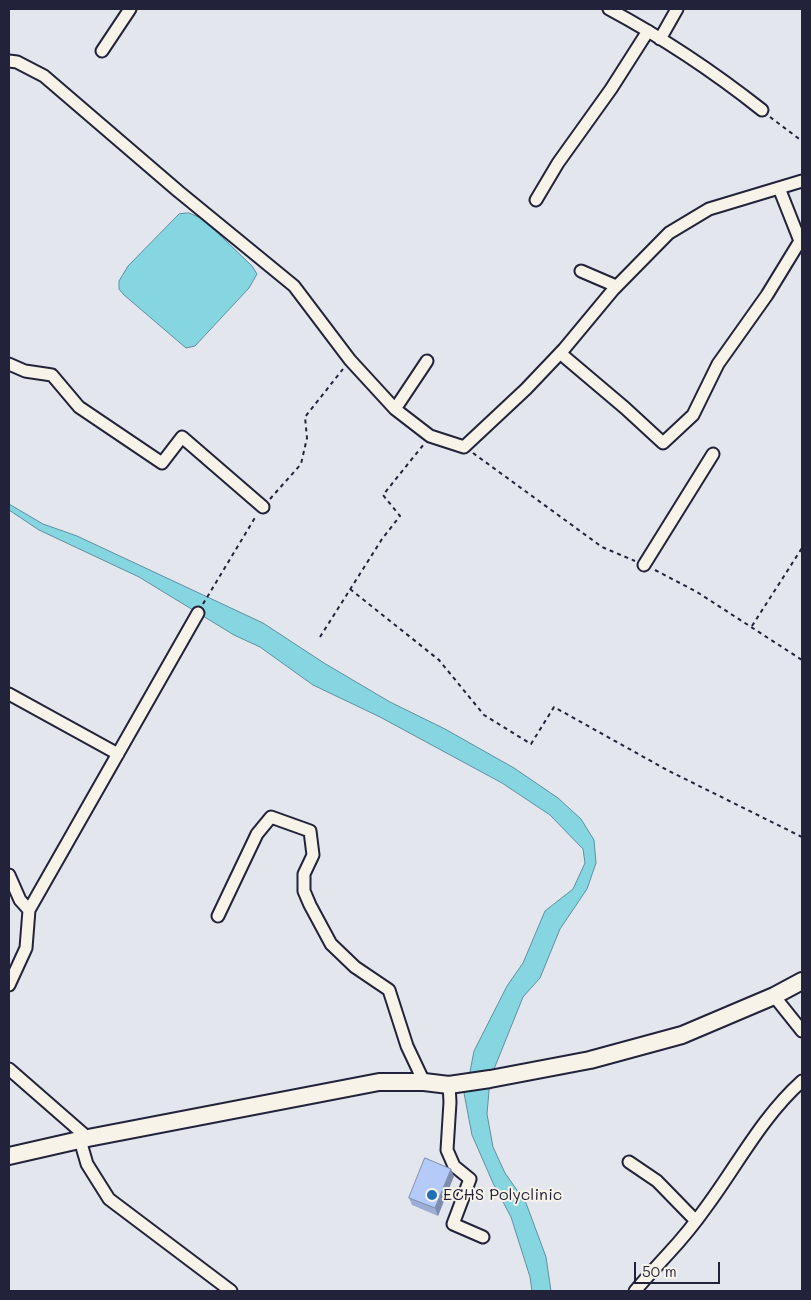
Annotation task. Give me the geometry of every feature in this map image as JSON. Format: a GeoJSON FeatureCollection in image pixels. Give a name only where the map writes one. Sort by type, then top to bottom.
{"type":"FeatureCollection","features":[{"type":"Feature","properties":{"kind":"street"},"geometry":{"type":"LineString","coordinates":[[102,51],[130,9]]}},
{"type":"Feature","properties":{"kind":"street"},"geometry":{"type":"LineString","coordinates":[[609,9],[648,31],[728,83],[762,110]]}},
{"type":"Feature","properties":{"kind":"street"},"geometry":{"type":"LineString","coordinates":[[660,39],[676,9]]}},
{"type":"Feature","properties":{"kind":"street"},"geometry":{"type":"LineString","coordinates":[[536,200],[558,163],[612,89],[648,31]]}},
{"type":"Feature","properties":{"kind":"street"},"geometry":{"type":"LineString","coordinates":[[9,61],[17,62],[44,76],[178,191],[294,286],[350,360],[395,409],[430,436],[464,447],[500,415],[560,353],[616,286],[669,233],[708,209],[802,181]]}},
{"type":"Feature","properties":{"kind":"street"},"geometry":{"type":"LineString","coordinates":[[560,353],[663,443],[693,415],[718,364],[801,244],[778,188]]}},
{"type":"Feature","properties":{"kind":"street"},"geometry":{"type":"LineString","coordinates":[[581,271],[616,286]]}},
{"type":"Feature","properties":{"kind":"street"},"geometry":{"type":"LineString","coordinates":[[395,409],[428,361]]}},
{"type":"Feature","properties":{"kind":"street"},"geometry":{"type":"LineString","coordinates":[[9,364],[25,371],[52,375],[78,407],[162,463],[182,437],[263,507]]}},
{"type":"Feature","properties":{"kind":"street"},"geometry":{"type":"LineString","coordinates":[[644,565],[713,454]]}},
{"type":"Feature","properties":{"kind":"street"},"geometry":{"type":"LineString","coordinates":[[9,985],[26,948],[29,910],[198,613]]}},
{"type":"Feature","properties":{"kind":"street"},"geometry":{"type":"LineString","coordinates":[[9,694],[118,754]]}},
{"type":"Feature","properties":{"kind":"street"},"geometry":{"type":"LineString","coordinates":[[218,916],[257,834],[271,817],[310,831],[313,855],[304,874],[304,891],[310,906],[331,944],[355,966],[389,990],[407,1046],[424,1082]]}},
{"type":"Feature","properties":{"kind":"street"},"geometry":{"type":"LineString","coordinates":[[9,875],[20,900],[29,910]]}},
{"type":"Feature","properties":{"kind":"street"},"geometry":{"type":"LineString","coordinates":[[9,1156],[84,1139],[378,1082],[424,1082],[449,1085],[590,1060],[682,1035],[774,996],[802,981]]}},
{"type":"Feature","properties":{"kind":"street"},"geometry":{"type":"LineString","coordinates":[[774,996],[802,1031]]}},
{"type":"Feature","properties":{"kind":"street"},"geometry":{"type":"LineString","coordinates":[[9,1069],[84,1139],[87,1164],[109,1199],[231,1291]]}},
{"type":"Feature","properties":{"kind":"street"},"geometry":{"type":"LineString","coordinates":[[635,1291],[696,1221],[754,1136],[790,1092],[802,1081]]}},
{"type":"Feature","properties":{"kind":"street"},"geometry":{"type":"LineString","coordinates":[[449,1085],[450,1102],[447,1150],[454,1166],[470,1179],[453,1224],[483,1237]]}},
{"type":"Feature","properties":{"kind":"street"},"geometry":{"type":"LineString","coordinates":[[629,1162],[657,1181],[696,1221]]}},
{"type":"Feature","properties":{"kind":"path"},"geometry":{"type":"LineString","coordinates":[[762,110],[802,141]]}},
{"type":"Feature","properties":{"kind":"path"},"geometry":{"type":"LineString","coordinates":[[305,417],[350,360]]}},
{"type":"Feature","properties":{"kind":"path"},"geometry":{"type":"LineString","coordinates":[[320,637],[382,539],[400,516],[383,495],[430,436]]}},
{"type":"Feature","properties":{"kind":"path"},"geometry":{"type":"LineString","coordinates":[[464,447],[602,548],[644,565],[697,592],[802,660]]}},
{"type":"Feature","properties":{"kind":"path"},"geometry":{"type":"LineString","coordinates":[[752,626],[802,548]]}},
{"type":"Feature","properties":{"kind":"path"},"geometry":{"type":"LineString","coordinates":[[350,589],[439,660],[484,715],[531,744],[554,707],[667,770],[802,837]]}},
{"type":"Feature","properties":{"kind":"water"},"geometry":{"type":"Polygon","coordinates":[[[189,213],[203,219],[252,266],[257,274],[249,288],[195,346],[186,348],[124,295],[119,289],[119,281],[128,266],[179,214],[189,213]]]}},
{"type":"Feature","properties":{"kind":"water"},"geometry":{"type":"Polygon","coordinates":[[[9,504],[43,524],[77,536],[263,623],[324,663],[390,702],[445,729],[514,768],[558,798],[581,819],[594,840],[596,863],[587,889],[560,929],[540,978],[523,997],[490,1079],[487,1114],[493,1147],[505,1173],[526,1203],[546,1257],[551,1291],[532,1291],[530,1277],[511,1217],[493,1183],[472,1135],[464,1093],[474,1051],[507,986],[523,963],[545,911],[573,889],[585,863],[583,849],[550,815],[502,783],[380,717],[313,685],[260,647],[234,635],[139,577],[39,530],[9,510],[9,504]]]}},
{"type":"Feature","properties":{"kind":"building"},"geometry":{"type":"Polygon","coordinates":[[[425,1158],[451,1169],[435,1208],[409,1198],[425,1158]]]}},
{"type":"Feature","properties":{"kind":"place","name":"ECHS Polyclinic"},"geometry":{"type":"Point","coordinates":[432,1195]}}]}
